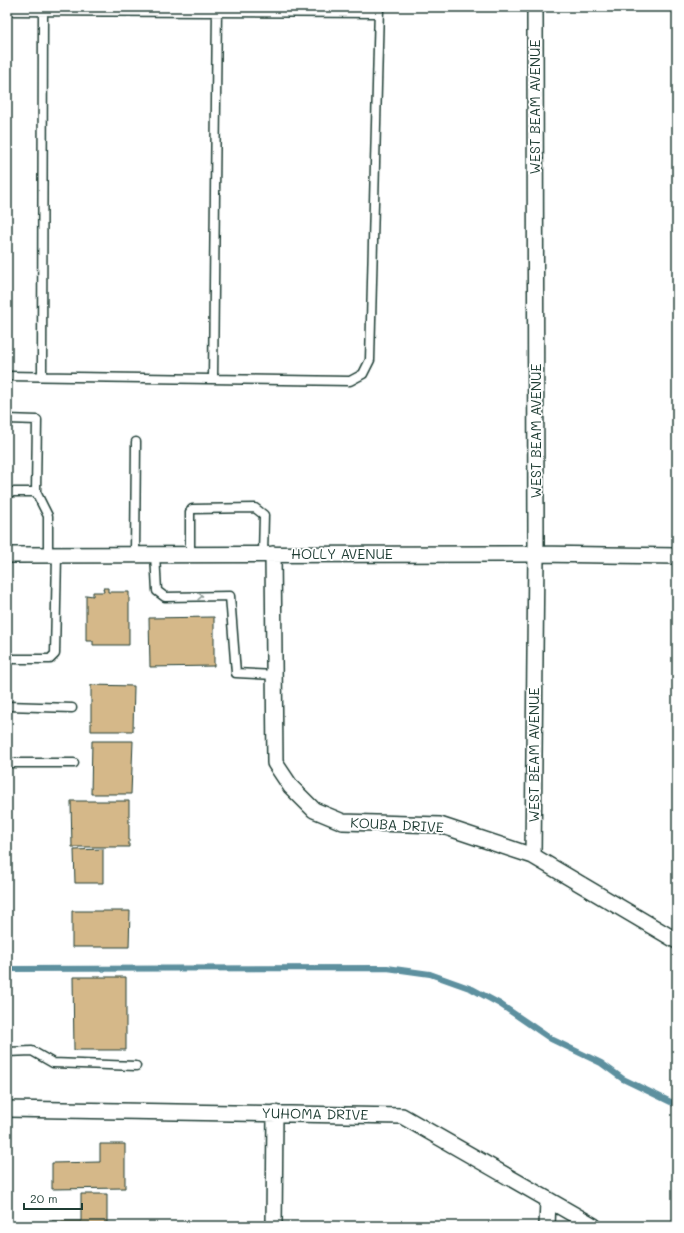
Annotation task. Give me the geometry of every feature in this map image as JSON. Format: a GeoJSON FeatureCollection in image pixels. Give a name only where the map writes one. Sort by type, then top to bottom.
{"type":"FeatureCollection","features":[{"type":"Feature","properties":{"kind":"street","name":"WEST BEAM AVENUE"},"geometry":{"type":"LineString","coordinates":[[533,856],[536,554],[535,7]]}},
{"type":"Feature","properties":{"kind":"street","name":"HOLLY AVENUE"},"geometry":{"type":"LineString","coordinates":[[7,555],[190,553],[677,556]]}},
{"type":"Feature","properties":{"kind":"street","name":"KOUBA DRIVE"},"geometry":{"type":"LineString","coordinates":[[268,554],[274,675],[275,763],[290,787],[314,810],[343,822],[440,825],[533,856],[677,941]]}},
{"type":"Feature","properties":{"kind":"street","name":"YUHOMA DRIVE"},"geometry":{"type":"LineString","coordinates":[[7,1109],[402,1116],[594,1226]]}},
{"type":"Feature","properties":{"kind":"street"},"geometry":{"type":"LineString","coordinates":[[274,1113],[274,1226]]}},
{"type":"Feature","properties":{"kind":"street"},"geometry":{"type":"LineString","coordinates":[[547,1226],[548,1200]]}},
{"type":"Feature","properties":{"kind":"lane"},"geometry":{"type":"LineString","coordinates":[[213,379],[217,10]]}},
{"type":"Feature","properties":{"kind":"lane"},"geometry":{"type":"LineString","coordinates":[[7,11],[379,10],[370,360],[363,374],[350,381],[7,376]]}},
{"type":"Feature","properties":{"kind":"lane"},"geometry":{"type":"LineString","coordinates":[[42,376],[43,11]]}},
{"type":"Feature","properties":{"kind":"lane"},"geometry":{"type":"LineString","coordinates":[[7,420],[37,420],[36,492],[48,516],[53,555],[55,654],[50,659],[7,659]]}},
{"type":"Feature","properties":{"kind":"lane"},"geometry":{"type":"LineString","coordinates":[[135,554],[136,442]]}},
{"type":"Feature","properties":{"kind":"lane"},"geometry":{"type":"LineString","coordinates":[[7,492],[36,492]]}},
{"type":"Feature","properties":{"kind":"lane"},"geometry":{"type":"LineString","coordinates":[[190,553],[190,512],[192,508],[255,508],[264,515],[268,554]]}},
{"type":"Feature","properties":{"kind":"lane"},"geometry":{"type":"LineString","coordinates":[[155,554],[157,590],[165,597],[230,596],[236,673],[274,675]]}},
{"type":"Feature","properties":{"kind":"lane"},"geometry":{"type":"LineString","coordinates":[[7,706],[72,708]]}},
{"type":"Feature","properties":{"kind":"lane"},"geometry":{"type":"LineString","coordinates":[[7,763],[74,763]]}},
{"type":"Feature","properties":{"kind":"lane"},"geometry":{"type":"LineString","coordinates":[[7,1052],[32,1051],[53,1063],[136,1066]]}},
{"type":"Feature","properties":{"kind":"building"},"geometry":{"type":"Polygon","coordinates":[[[103,588],[108,588],[108,592],[129,592],[129,645],[93,645],[93,641],[86,641],[86,595],[93,596],[93,592],[104,592],[103,588]]]}},
{"type":"Feature","properties":{"kind":"building"},"geometry":{"type":"Polygon","coordinates":[[[214,617],[214,666],[150,667],[149,618],[214,617]]]}},
{"type":"Feature","properties":{"kind":"building"},"geometry":{"type":"Polygon","coordinates":[[[91,685],[134,686],[133,731],[91,731],[91,685]]]}},
{"type":"Feature","properties":{"kind":"building"},"geometry":{"type":"Polygon","coordinates":[[[92,741],[133,741],[131,794],[91,794],[92,741]]]}},
{"type":"Feature","properties":{"kind":"building"},"geometry":{"type":"Polygon","coordinates":[[[71,801],[129,801],[129,847],[72,847],[71,801]]]}},
{"type":"Feature","properties":{"kind":"building"},"geometry":{"type":"Polygon","coordinates":[[[103,849],[103,883],[75,883],[74,850],[103,849]]]}},
{"type":"Feature","properties":{"kind":"building"},"geometry":{"type":"Polygon","coordinates":[[[72,911],[130,911],[129,947],[72,947],[72,911]]]}},
{"type":"Feature","properties":{"kind":"building"},"geometry":{"type":"Polygon","coordinates":[[[73,977],[126,977],[126,1050],[74,1050],[73,977]]]}},
{"type":"Feature","properties":{"kind":"building"},"geometry":{"type":"Polygon","coordinates":[[[100,1144],[125,1144],[125,1188],[52,1189],[52,1163],[100,1162],[100,1144]]]}},
{"type":"Feature","properties":{"kind":"building"},"geometry":{"type":"Polygon","coordinates":[[[81,1194],[107,1194],[107,1226],[52,1226],[52,1221],[81,1221],[81,1194]]]}},
{"type":"Feature","properties":{"kind":"waterway"},"geometry":{"type":"LineString","coordinates":[[7,969],[387,968],[430,974],[472,989],[500,1004],[551,1039],[601,1063],[623,1079],[677,1105]]}}]}
